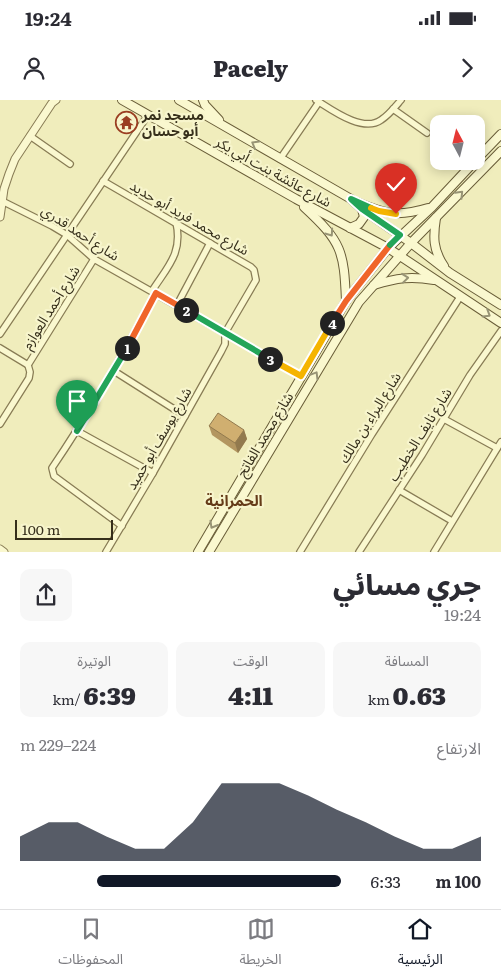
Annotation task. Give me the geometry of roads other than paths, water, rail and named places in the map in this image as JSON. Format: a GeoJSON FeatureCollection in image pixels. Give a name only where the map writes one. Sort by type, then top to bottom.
{"type":"FeatureCollection","features":[{"type":"Feature","properties":{"kind":"main road","name":"شارع عائشة بنت أبي بكر"},"geometry":{"type":"LineString","coordinates":[[122,100],[296,199],[400,255],[501,323]]}},
{"type":"Feature","properties":{"kind":"main road","name":"شارع عائشة بنت أبي بكر"},"geometry":{"type":"LineString","coordinates":[[179,100],[351,199],[450,273],[501,306]]}},
{"type":"Feature","properties":{"kind":"main road"},"geometry":{"type":"LineString","coordinates":[[202,100],[225,127]]}},
{"type":"Feature","properties":{"kind":"main road","name":"شارع محمد الفاتح"},"geometry":{"type":"LineString","coordinates":[[485,151],[501,134]]}},
{"type":"Feature","properties":{"kind":"main road","name":"شارع محمد الفاتح"},"geometry":{"type":"LineString","coordinates":[[209,552],[359,302],[411,243],[501,152]]}},
{"type":"Feature","properties":{"kind":"main road","name":"شارع محمد الفاتح"},"geometry":{"type":"LineString","coordinates":[[198,552],[346,301],[400,235],[432,207],[467,170]]}},
{"type":"Feature","properties":{"kind":"main road"},"geometry":{"type":"LineString","coordinates":[[296,199],[325,226],[336,242],[344,266],[346,301]]}},
{"type":"Feature","properties":{"kind":"main road"},"geometry":{"type":"LineString","coordinates":[[351,199],[379,211],[396,214],[412,213],[432,207]]}},
{"type":"Feature","properties":{"kind":"main road"},"geometry":{"type":"LineString","coordinates":[[350,228],[362,222],[364,217],[362,209]]}},
{"type":"Feature","properties":{"kind":"main road"},"geometry":{"type":"LineString","coordinates":[[436,218],[434,244],[438,256],[450,273]]}},
{"type":"Feature","properties":{"kind":"main road"},"geometry":{"type":"LineString","coordinates":[[374,285],[404,277],[436,280]]}},
{"type":"Feature","properties":{"kind":"street"},"geometry":{"type":"LineString","coordinates":[[280,159],[317,101],[362,125],[382,120],[401,100]]}},
{"type":"Feature","properties":{"kind":"street"},"geometry":{"type":"LineString","coordinates":[[0,217],[2,201],[15,159],[53,101]]}},
{"type":"Feature","properties":{"kind":"street"},"geometry":{"type":"LineString","coordinates":[[395,105],[427,132]]}},
{"type":"Feature","properties":{"kind":"street"},"geometry":{"type":"LineString","coordinates":[[0,334],[148,115]]}},
{"type":"Feature","properties":{"kind":"street"},"geometry":{"type":"LineString","coordinates":[[30,136],[70,164]]}},
{"type":"Feature","properties":{"kind":"street","name":"شارع محمد فريد أبو حديد"},"geometry":{"type":"LineString","coordinates":[[103,181],[251,267],[256,275],[256,280],[226,334]]}},
{"type":"Feature","properties":{"kind":"street","name":"شارع أحمد قدري"},"geometry":{"type":"LineString","coordinates":[[2,201],[34,216],[67,235],[94,259],[301,376]]}},
{"type":"Feature","properties":{"kind":"street"},"geometry":{"type":"LineString","coordinates":[[122,526],[54,476],[52,468],[114,371],[176,253],[179,237],[176,222]]}},
{"type":"Feature","properties":{"kind":"street"},"geometry":{"type":"LineString","coordinates":[[177,305],[210,243]]}},
{"type":"Feature","properties":{"kind":"street","name":"شارع أحمد العوازم"},"geometry":{"type":"LineString","coordinates":[[0,348],[28,365],[94,259]]}},
{"type":"Feature","properties":{"kind":"street","name":"شارع البراء بن مالك"},"geometry":{"type":"LineString","coordinates":[[300,552],[372,434],[460,297]]}},
{"type":"Feature","properties":{"kind":"street","name":"شارع نايف الخطيب"},"geometry":{"type":"LineString","coordinates":[[359,552],[475,368],[501,331]]}},
{"type":"Feature","properties":{"kind":"street","name":"شارع يوسف أبو حميد"},"geometry":{"type":"LineString","coordinates":[[106,552],[221,352],[225,344],[226,334]]}},
{"type":"Feature","properties":{"kind":"street"},"geometry":{"type":"LineString","coordinates":[[0,424],[29,378],[28,365]]}},
{"type":"Feature","properties":{"kind":"street"},"geometry":{"type":"LineString","coordinates":[[114,371],[185,416]]}},
{"type":"Feature","properties":{"kind":"street"},"geometry":{"type":"LineString","coordinates":[[444,419],[497,448]]}},
{"type":"Feature","properties":{"kind":"street"},"geometry":{"type":"LineString","coordinates":[[77,431],[153,473]]}},
{"type":"Feature","properties":{"kind":"street"},"geometry":{"type":"LineString","coordinates":[[434,552],[501,442]]}},
{"type":"Feature","properties":{"kind":"street"},"geometry":{"type":"LineString","coordinates":[[399,490],[452,521]]}},
{"type":"Feature","properties":{"kind":"street"},"geometry":{"type":"LineString","coordinates":[[0,548],[4,552]]}},
{"type":"Feature","properties":{"kind":"place","name":"مسجد نمر أبو حسان"},"geometry":{"type":"Point","coordinates":[126,122]}},
{"type":"Feature","properties":{"kind":"district","name":"الحمرانية"},"geometry":{"type":"Point","coordinates":[234,499]}}]}
